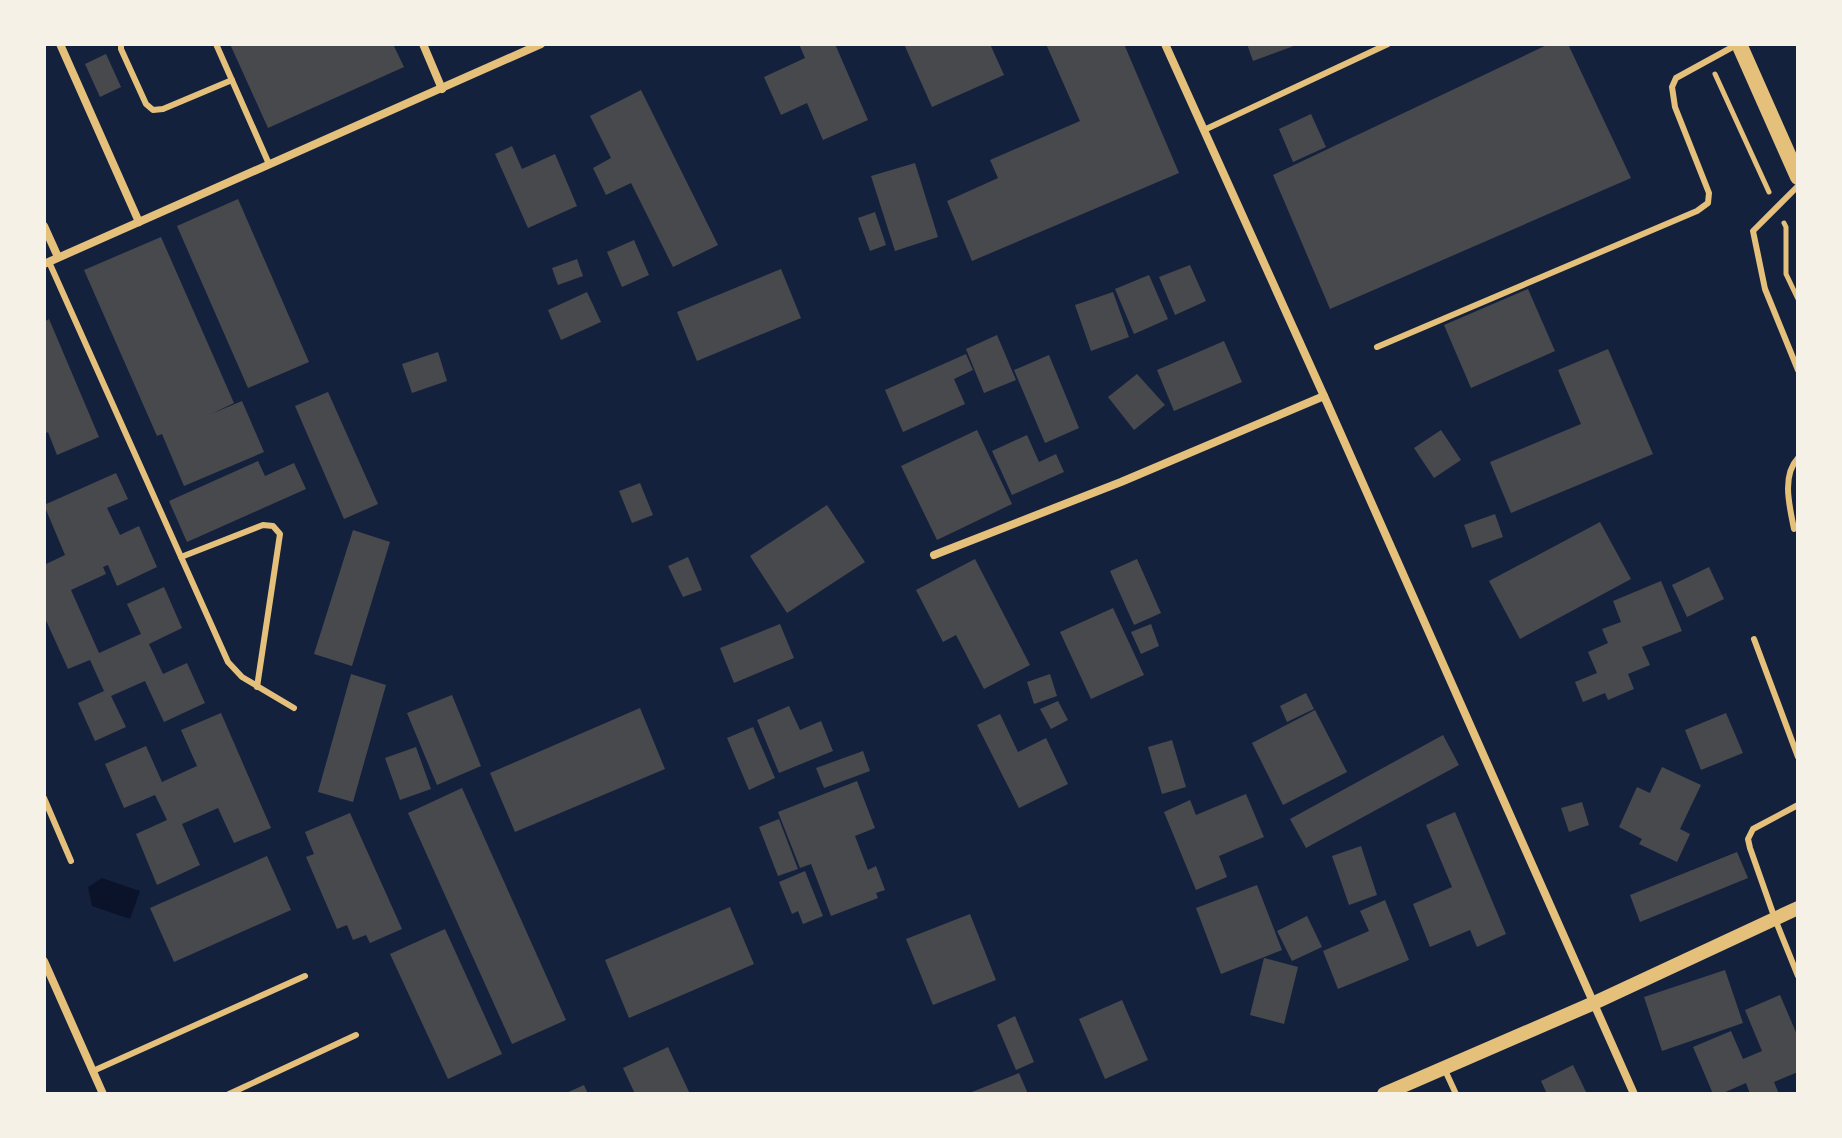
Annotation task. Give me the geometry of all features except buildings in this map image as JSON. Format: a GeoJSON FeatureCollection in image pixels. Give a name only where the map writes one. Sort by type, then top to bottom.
{"type":"FeatureCollection","features":[{"type":"Feature","properties":{"kind":"main road"},"geometry":{"type":"LineString","coordinates":[[1739,44],[1798,177]]}},
{"type":"Feature","properties":{"kind":"street"},"geometry":{"type":"LineString","coordinates":[[60,44],[139,222]]}},
{"type":"Feature","properties":{"kind":"street"},"geometry":{"type":"LineString","coordinates":[[423,44],[442,89]]}},
{"type":"Feature","properties":{"kind":"street"},"geometry":{"type":"LineString","coordinates":[[44,226],[50,261],[541,44]]}},
{"type":"Feature","properties":{"kind":"street"},"geometry":{"type":"LineString","coordinates":[[1165,44],[1634,1094]]}},
{"type":"Feature","properties":{"kind":"street"},"geometry":{"type":"LineString","coordinates":[[934,555],[1121,482],[1324,396]]}},
{"type":"Feature","properties":{"kind":"street"},"geometry":{"type":"LineString","coordinates":[[1384,1094],[1594,1003],[1798,908]]}},
{"type":"Feature","properties":{"kind":"street"},"geometry":{"type":"LineString","coordinates":[[44,961],[103,1094]]}},
{"type":"Feature","properties":{"kind":"lane"},"geometry":{"type":"LineString","coordinates":[[121,44],[146,104],[153,110],[163,109],[232,80]]}},
{"type":"Feature","properties":{"kind":"lane"},"geometry":{"type":"LineString","coordinates":[[216,44],[269,164]]}},
{"type":"Feature","properties":{"kind":"lane"},"geometry":{"type":"LineString","coordinates":[[1204,130],[1388,44]]}},
{"type":"Feature","properties":{"kind":"lane"},"geometry":{"type":"LineString","coordinates":[[1377,347],[1697,211],[1708,203],[1709,193],[1675,107],[1672,87],[1676,78],[1739,44]]}},
{"type":"Feature","properties":{"kind":"lane"},"geometry":{"type":"LineString","coordinates":[[1798,186],[1753,231],[1765,289],[1798,370]]}},
{"type":"Feature","properties":{"kind":"lane"},"geometry":{"type":"LineString","coordinates":[[50,261],[228,662],[242,677],[294,708]]}},
{"type":"Feature","properties":{"kind":"lane"},"geometry":{"type":"LineString","coordinates":[[1794,529],[1787,493],[1794,462],[1798,458]]}},
{"type":"Feature","properties":{"kind":"lane"},"geometry":{"type":"LineString","coordinates":[[181,557],[263,525],[273,526],[280,534],[257,687]]}},
{"type":"Feature","properties":{"kind":"lane"},"geometry":{"type":"LineString","coordinates":[[1754,639],[1798,757]]}},
{"type":"Feature","properties":{"kind":"lane"},"geometry":{"type":"LineString","coordinates":[[44,798],[71,861]]}},
{"type":"Feature","properties":{"kind":"lane"},"geometry":{"type":"LineString","coordinates":[[1798,805],[1753,829],[1748,839],[1798,976]]}},
{"type":"Feature","properties":{"kind":"lane"},"geometry":{"type":"LineString","coordinates":[[93,1071],[305,976]]}},
{"type":"Feature","properties":{"kind":"lane"},"geometry":{"type":"LineString","coordinates":[[229,1094],[356,1035]]}},
{"type":"Feature","properties":{"kind":"lane"},"geometry":{"type":"LineString","coordinates":[[1444,1068],[1456,1094]]}},
{"type":"Feature","properties":{"kind":"path"},"geometry":{"type":"LineString","coordinates":[[1708,60],[1786,227],[1786,274],[1798,299]]}},
{"type":"Feature","properties":{"kind":"water"},"geometry":{"type":"Polygon","coordinates":[[[102,878],[140,891],[130,919],[92,906],[88,887],[102,878]]]}}]}
